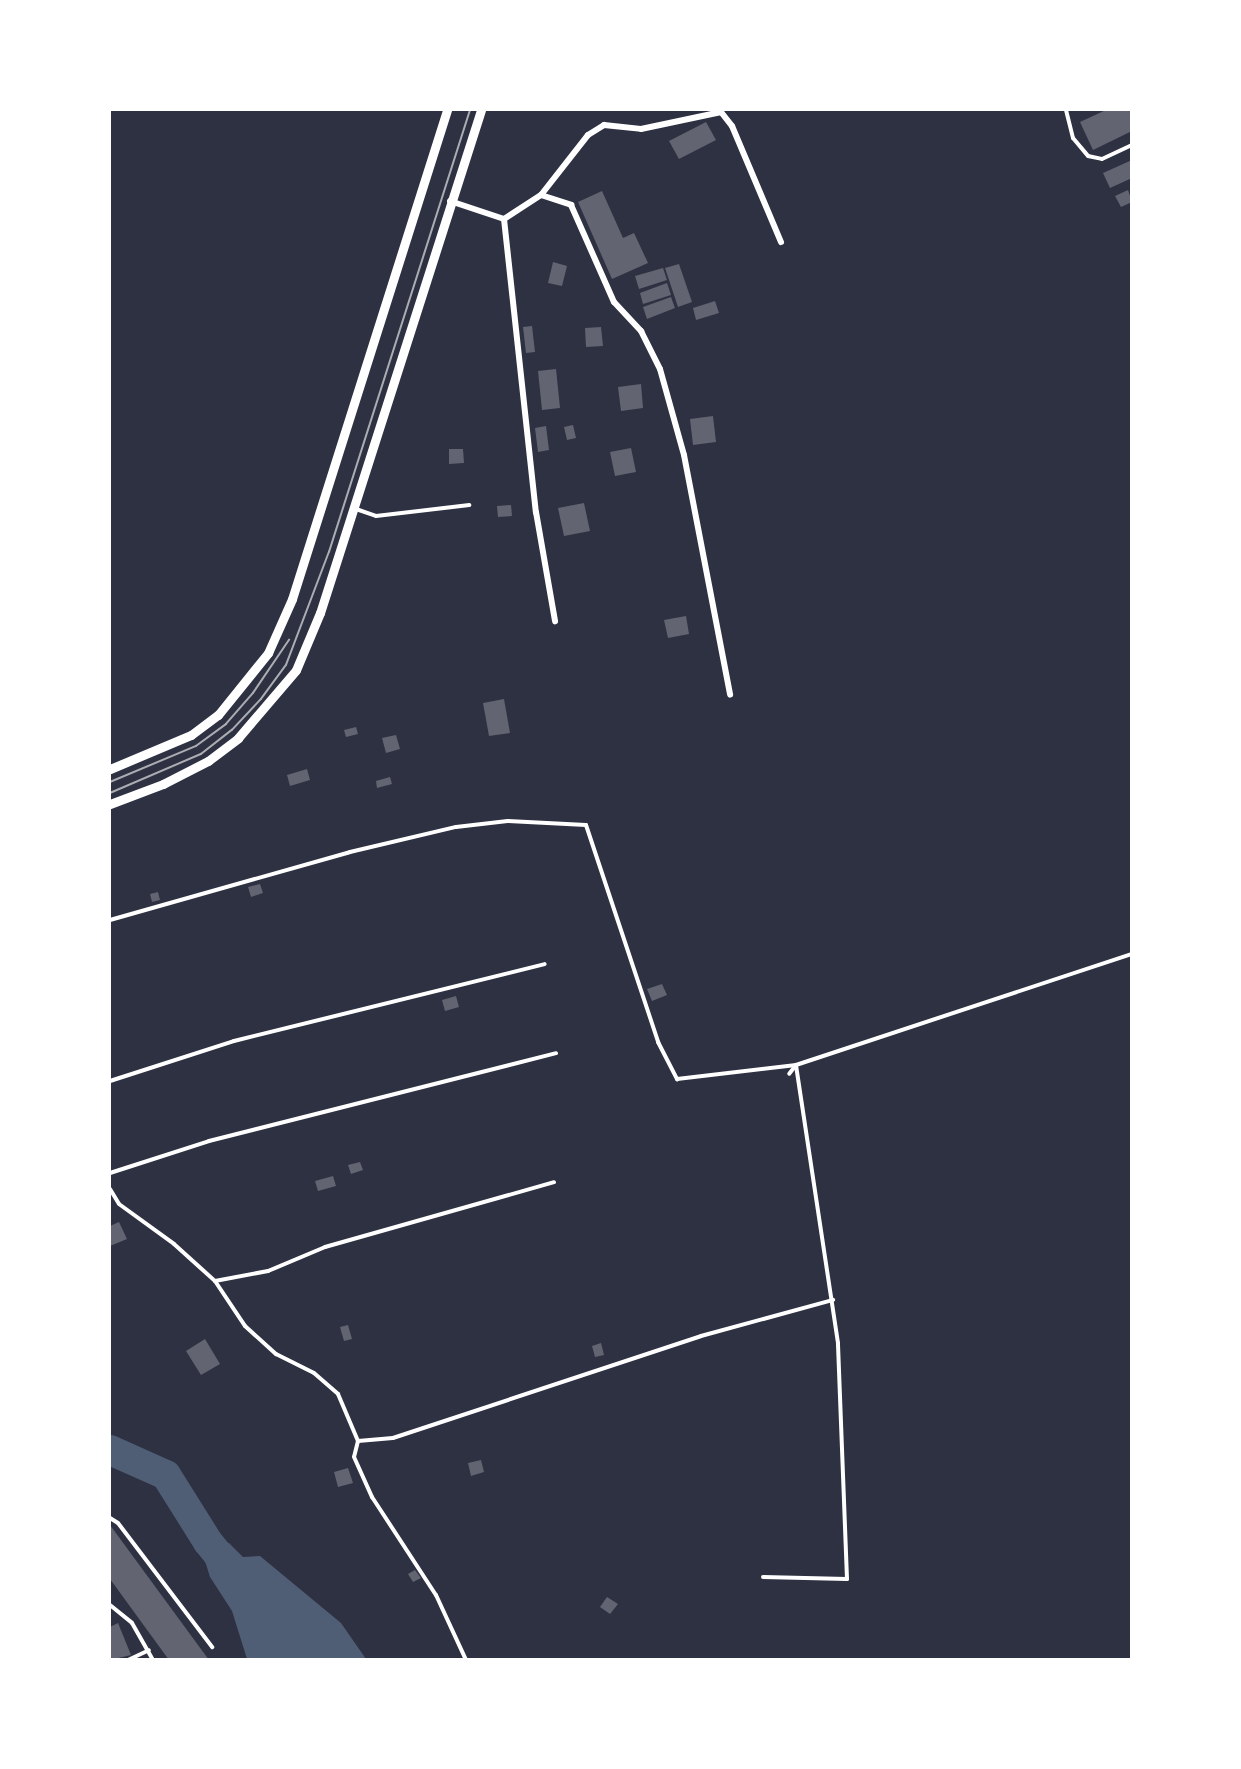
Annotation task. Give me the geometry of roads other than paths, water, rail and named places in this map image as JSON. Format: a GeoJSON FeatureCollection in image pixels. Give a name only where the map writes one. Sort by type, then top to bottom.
{"type":"FeatureCollection","features":[{"type":"Feature","properties":{"kind":"street"},"geometry":{"type":"LineString","coordinates":[[110,769],[191,735],[218,715],[268,653],[292,599],[447,110]]}},
{"type":"Feature","properties":{"kind":"street"},"geometry":{"type":"LineString","coordinates":[[110,804],[208,761],[238,738],[268,706],[296,670],[306,648],[480,110]]}},
{"type":"Feature","properties":{"kind":"street"},"geometry":{"type":"LineString","coordinates":[[504,219],[541,195],[588,135],[604,126],[641,129],[721,112],[732,126],[781,242]]}},
{"type":"Feature","properties":{"kind":"street"},"geometry":{"type":"LineString","coordinates":[[541,195],[571,205],[614,302],[641,331],[660,369],[684,455],[730,695]]}},
{"type":"Feature","properties":{"kind":"street"},"geometry":{"type":"LineString","coordinates":[[450,201],[504,219]]}},
{"type":"Feature","properties":{"kind":"street"},"geometry":{"type":"LineString","coordinates":[[504,219],[536,512],[555,621]]}},
{"type":"Feature","properties":{"kind":"lane"},"geometry":{"type":"LineString","coordinates":[[1066,110],[1073,138],[1088,156],[1101,159],[1131,145]]}},
{"type":"Feature","properties":{"kind":"lane"},"geometry":{"type":"LineString","coordinates":[[352,507],[376,516],[469,505]]}},
{"type":"Feature","properties":{"kind":"lane"},"geometry":{"type":"LineString","coordinates":[[110,920],[350,852],[456,826],[508,821],[586,825],[658,1042],[676,1079],[796,1065],[1131,954]]}},
{"type":"Feature","properties":{"kind":"lane"},"geometry":{"type":"LineString","coordinates":[[110,1081],[234,1041],[545,964]]}},
{"type":"Feature","properties":{"kind":"lane"},"geometry":{"type":"LineString","coordinates":[[110,1173],[209,1141],[556,1053]]}},
{"type":"Feature","properties":{"kind":"lane"},"geometry":{"type":"LineString","coordinates":[[789,1074],[796,1065]]}},
{"type":"Feature","properties":{"kind":"lane"},"geometry":{"type":"LineString","coordinates":[[763,1577],[847,1579],[833,1300],[796,1065]]}},
{"type":"Feature","properties":{"kind":"lane"},"geometry":{"type":"LineString","coordinates":[[215,1281],[268,1271],[325,1246],[554,1182]]}},
{"type":"Feature","properties":{"kind":"lane"},"geometry":{"type":"LineString","coordinates":[[110,1189],[119,1204],[174,1244],[215,1281],[244,1326],[276,1354],[314,1373],[338,1394],[358,1441],[354,1457],[372,1497],[436,1595],[466,1659]]}},
{"type":"Feature","properties":{"kind":"lane"},"geometry":{"type":"LineString","coordinates":[[358,1441],[393,1438],[701,1336],[833,1300]]}},
{"type":"Feature","properties":{"kind":"lane"},"geometry":{"type":"LineString","coordinates":[[110,1518],[118,1523],[212,1647]]}},
{"type":"Feature","properties":{"kind":"lane"},"geometry":{"type":"LineString","coordinates":[[110,1605],[132,1623],[153,1659]]}},
{"type":"Feature","properties":{"kind":"lane"},"geometry":{"type":"LineString","coordinates":[[128,1659],[149,1650]]}},
{"type":"Feature","properties":{"kind":"water"},"geometry":{"type":"Polygon","coordinates":[[[208,1542],[229,1543],[243,1557],[260,1556],[341,1623],[366,1659],[247,1659],[232,1611],[210,1577],[205,1561],[208,1542]]]}},
{"type":"Feature","properties":{"kind":"waterway"},"geometry":{"type":"LineString","coordinates":[[110,1450],[166,1475],[208,1542],[235,1575]]}},
{"type":"Feature","properties":{"kind":"tram line"},"geometry":{"type":"LineString","coordinates":[[110,793],[201,754],[232,730],[261,699],[286,665],[329,552],[470,110]]}},
{"type":"Feature","properties":{"kind":"tram line"},"geometry":{"type":"LineString","coordinates":[[110,782],[196,746],[226,724],[253,693],[289,640]]}}]}
